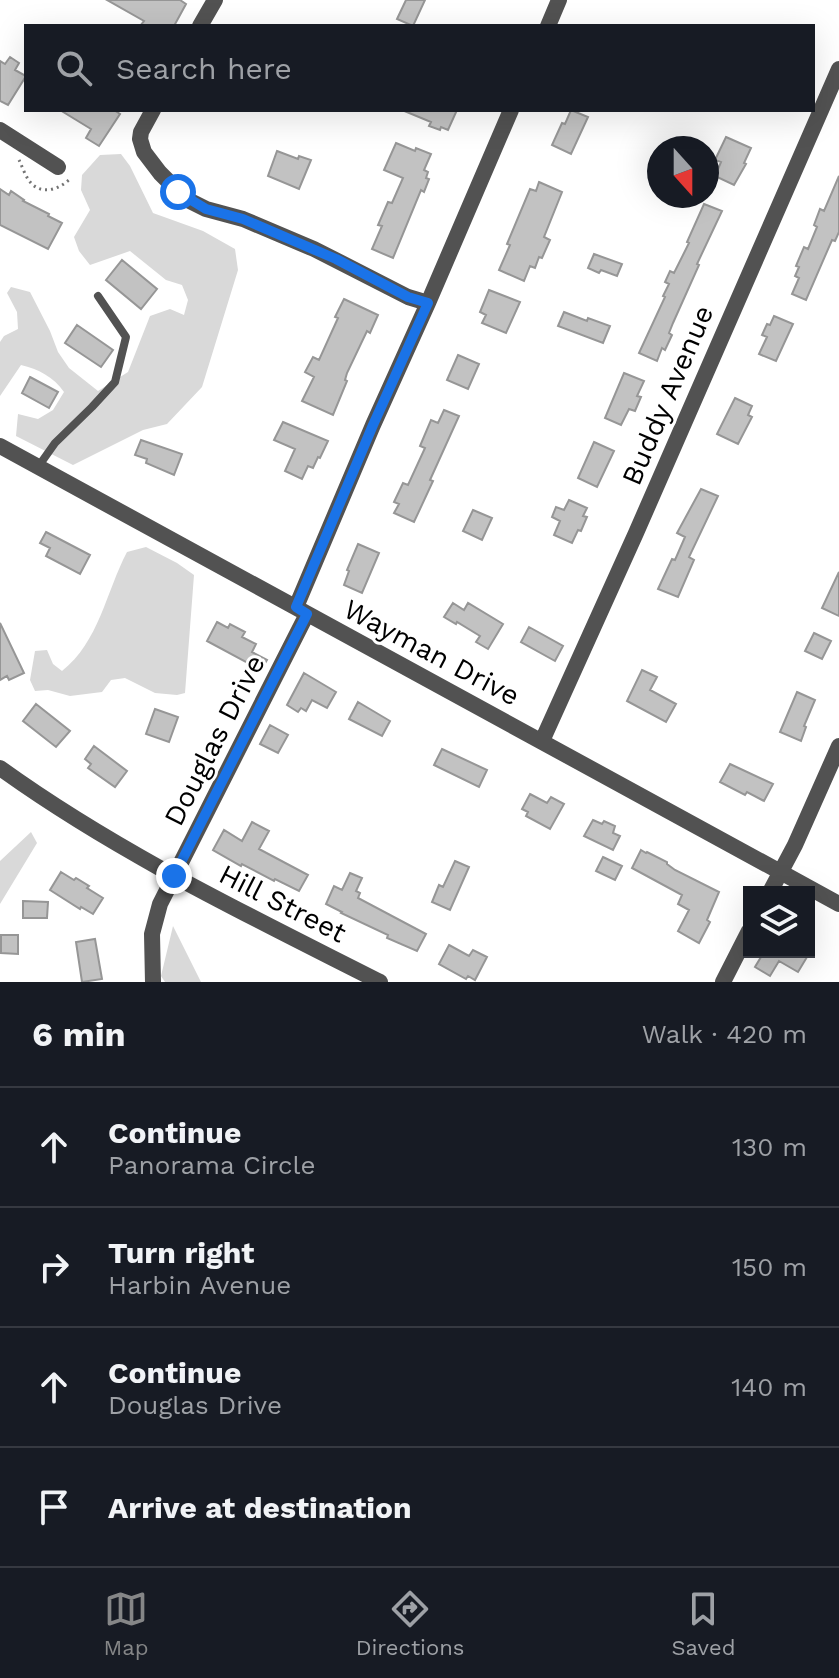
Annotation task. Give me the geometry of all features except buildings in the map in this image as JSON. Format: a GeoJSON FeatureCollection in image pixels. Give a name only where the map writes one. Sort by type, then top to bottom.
{"type":"FeatureCollection","features":[{"type":"Feature","properties":{"kind":"street"},"geometry":{"type":"LineString","coordinates":[[201,24],[215,0]]}},
{"type":"Feature","properties":{"kind":"street"},"geometry":{"type":"LineString","coordinates":[[549,24],[559,0]]}},
{"type":"Feature","properties":{"kind":"street","name":"Buddy Avenue"},"geometry":{"type":"LineString","coordinates":[[542,741],[839,69]]}},
{"type":"Feature","properties":{"kind":"street"},"geometry":{"type":"LineString","coordinates":[[152,112],[141,132],[144,152],[186,199],[300,243],[408,297],[428,303]]}},
{"type":"Feature","properties":{"kind":"street","name":"Douglas Drive"},"geometry":{"type":"LineString","coordinates":[[153,982],[153,925],[160,904],[302,610],[373,425],[510,112]]}},
{"type":"Feature","properties":{"kind":"street"},"geometry":{"type":"LineString","coordinates":[[0,130],[64,172]]}},
{"type":"Feature","properties":{"kind":"street","name":"Wayman Drive"},"geometry":{"type":"LineString","coordinates":[[0,446],[839,904]]}},
{"type":"Feature","properties":{"kind":"street"},"geometry":{"type":"LineString","coordinates":[[773,886],[839,746]]}},
{"type":"Feature","properties":{"kind":"street","name":"Hill Street"},"geometry":{"type":"LineString","coordinates":[[0,768],[76,818],[174,876],[380,982]]}},
{"type":"Feature","properties":{"kind":"street"},"geometry":{"type":"LineString","coordinates":[[723,982],[743,943]]}},
{"type":"Feature","properties":{"kind":"lane"},"geometry":{"type":"LineString","coordinates":[[38,467],[55,443],[115,382],[126,337],[98,296]]}},
{"type":"Feature","properties":{"kind":"path"},"geometry":{"type":"LineString","coordinates":[[18,159],[33,185],[40,189],[55,189],[65,184],[64,172]]}},
{"type":"Feature","properties":{"kind":"shaded area"},"geometry":{"type":"Polygon","coordinates":[[[121,154],[153,213],[203,231],[235,249],[238,270],[202,387],[167,424],[143,430],[73,465],[16,436],[18,414],[38,419],[53,410],[64,392],[55,382],[39,371],[21,365],[0,396],[0,342],[4,336],[18,329],[17,312],[7,293],[11,287],[30,292],[58,352],[69,368],[98,391],[128,372],[150,316],[170,309],[184,315],[188,300],[182,285],[166,280],[130,251],[90,265],[79,251],[74,237],[90,210],[81,190],[82,175],[100,155],[121,154]]]}},
{"type":"Feature","properties":{"kind":"shaded area"},"geometry":{"type":"Polygon","coordinates":[[[146,547],[194,575],[185,693],[155,693],[125,678],[111,680],[102,692],[70,696],[48,690],[35,691],[30,680],[35,651],[47,650],[53,664],[62,671],[75,659],[93,631],[127,552],[146,547]]]}},
{"type":"Feature","properties":{"kind":"shaded area"},"geometry":{"type":"Polygon","coordinates":[[[31,832],[37,843],[0,904],[0,861],[31,832]]]}},
{"type":"Feature","properties":{"kind":"shaded area"},"geometry":{"type":"Polygon","coordinates":[[[173,926],[201,982],[165,982],[161,976],[173,926]]]}},
{"type":"Feature","properties":{"kind":"route"},"geometry":{"type":"LineString","coordinates":[[174,876],[307,614],[296,607],[428,303],[408,297],[336,259],[243,219],[206,209],[178,192]]}}]}
